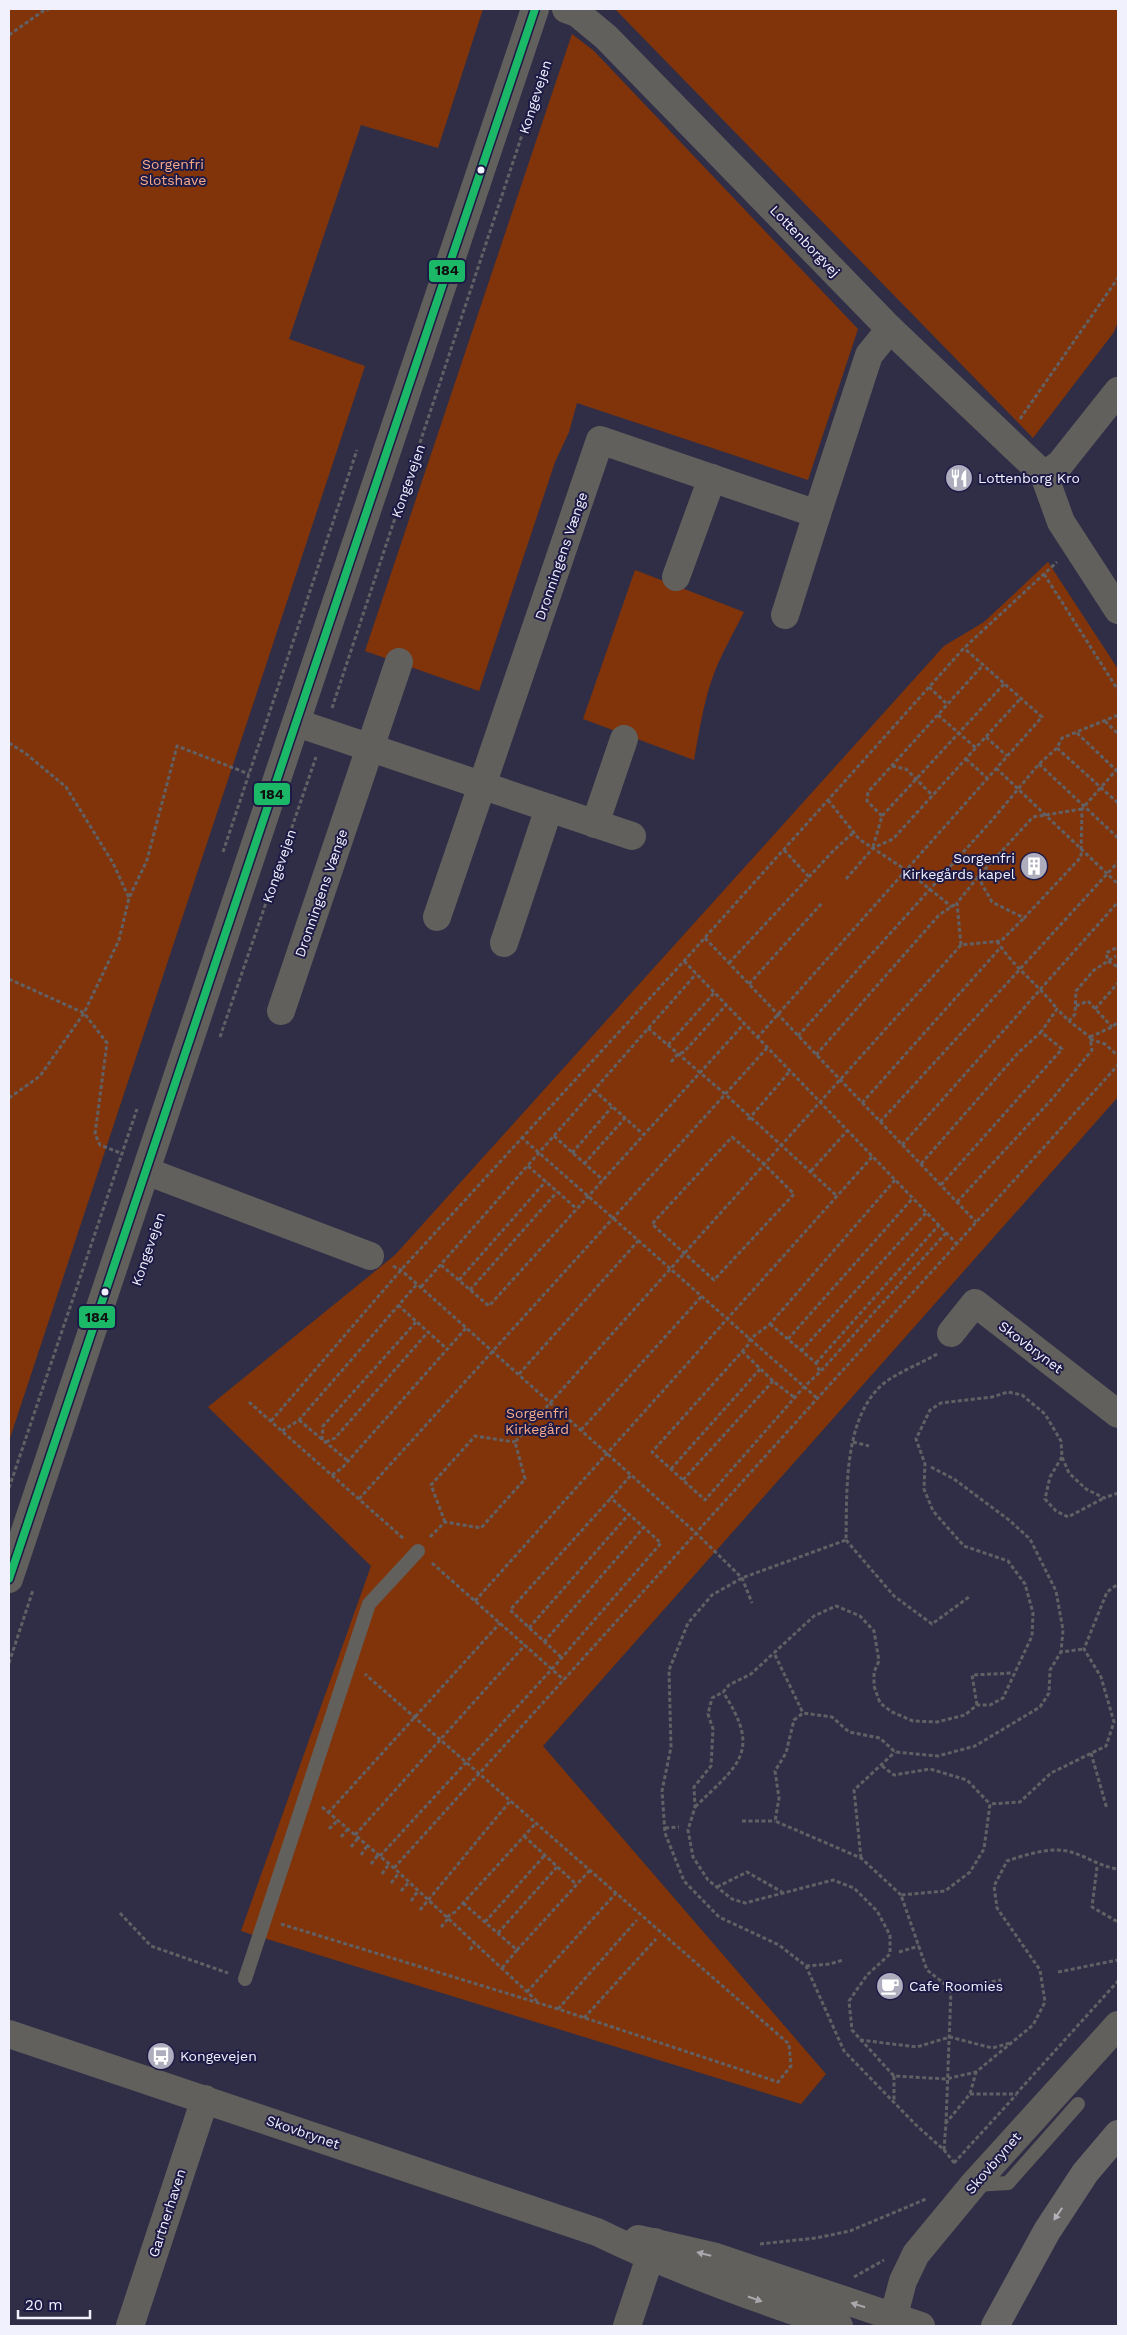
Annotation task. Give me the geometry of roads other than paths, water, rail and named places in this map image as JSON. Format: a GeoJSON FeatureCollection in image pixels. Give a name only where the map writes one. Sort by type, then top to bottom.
{"type":"FeatureCollection","features":[{"type":"Feature","properties":{"kind":"highway"},"geometry":{"type":"LineString","coordinates":[[995,2326],[1000,2313],[1047,2231],[1085,2174],[1118,2134]]}},
{"type":"Feature","properties":{"kind":"street","name":"Kongevejen"},"geometry":{"type":"LineString","coordinates":[[9,1579],[535,9]]}},
{"type":"Feature","properties":{"kind":"street","name":"Lottenborgvej"},"geometry":{"type":"LineString","coordinates":[[566,9],[577,13],[606,37],[890,329],[1044,475],[1061,522],[1118,610]]}},
{"type":"Feature","properties":{"kind":"street"},"geometry":{"type":"LineString","coordinates":[[785,615],[870,355],[890,329]]}},
{"type":"Feature","properties":{"kind":"street"},"geometry":{"type":"LineString","coordinates":[[1044,475],[1060,464],[1118,391]]}},
{"type":"Feature","properties":{"kind":"street","name":"Dronningens Vænge"},"geometry":{"type":"LineString","coordinates":[[437,917],[600,440],[817,514]]}},
{"type":"Feature","properties":{"kind":"street"},"geometry":{"type":"LineString","coordinates":[[676,577],[712,478]]}},
{"type":"Feature","properties":{"kind":"street","name":"Dronningens Vænge"},"geometry":{"type":"LineString","coordinates":[[281,1011],[399,662]]}},
{"type":"Feature","properties":{"kind":"street"},"geometry":{"type":"LineString","coordinates":[[297,723],[632,836]]}},
{"type":"Feature","properties":{"kind":"street"},"geometry":{"type":"LineString","coordinates":[[595,824],[624,739]]}},
{"type":"Feature","properties":{"kind":"street"},"geometry":{"type":"LineString","coordinates":[[504,943],[550,808]]}},
{"type":"Feature","properties":{"kind":"street"},"geometry":{"type":"LineString","coordinates":[[146,1171],[370,1256]]}},
{"type":"Feature","properties":{"kind":"street","name":"Skovbrynet"},"geometry":{"type":"LineString","coordinates":[[946,1343],[975,1304],[1118,1414]]}},
{"type":"Feature","properties":{"kind":"street","name":"Skovbrynet"},"geometry":{"type":"LineString","coordinates":[[892,2322],[903,2281],[916,2254],[966,2193],[1118,2025]]}},
{"type":"Feature","properties":{"kind":"street","name":"Skovbrynet"},"geometry":{"type":"LineString","coordinates":[[9,2034],[652,2250],[716,2257],[841,2313],[921,2326]]}},
{"type":"Feature","properties":{"kind":"street","name":"Gartnerhaven"},"geometry":{"type":"LineString","coordinates":[[130,2326],[205,2099]]}},
{"type":"Feature","properties":{"kind":"street"},"geometry":{"type":"LineString","coordinates":[[627,2326],[652,2250]]}},
{"type":"Feature","properties":{"kind":"lane"},"geometry":{"type":"LineString","coordinates":[[245,1979],[369,1604],[418,1551]]}},
{"type":"Feature","properties":{"kind":"lane"},"geometry":{"type":"LineString","coordinates":[[966,2193],[1008,2183],[1078,2104]]}},
{"type":"Feature","properties":{"kind":"place","name":"Lottenborg Kro"},"geometry":{"type":"Point","coordinates":[959,478]}},
{"type":"Feature","properties":{"kind":"place","name":"Sorgenfri Kirkegårds kapel"},"geometry":{"type":"Point","coordinates":[1034,866]}},
{"type":"Feature","properties":{"kind":"place","name":"Cafe Roomies"},"geometry":{"type":"Point","coordinates":[890,1986]}},
{"type":"Feature","properties":{"kind":"place","name":"Kongevejen"},"geometry":{"type":"Point","coordinates":[161,2056]}},
{"type":"Feature","properties":{"kind":"park label","name":"Sorgenfri Slotshave"},"geometry":{"type":"Point","coordinates":[173,172]}},
{"type":"Feature","properties":{"kind":"park label","name":"Sorgenfri Kirkegård"},"geometry":{"type":"Point","coordinates":[537,1422]}}]}
